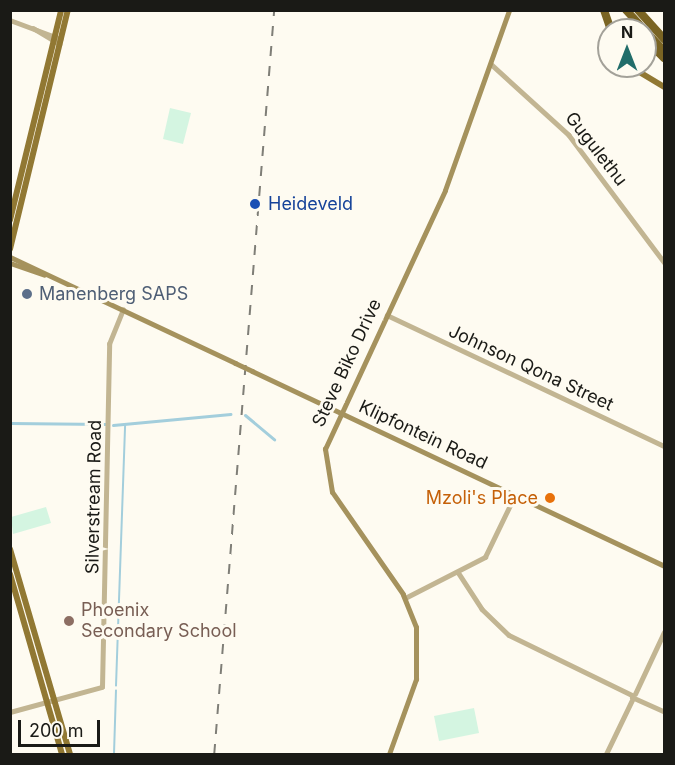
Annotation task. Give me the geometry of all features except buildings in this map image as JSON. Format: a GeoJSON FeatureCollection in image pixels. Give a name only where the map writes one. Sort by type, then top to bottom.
{"type":"FeatureCollection","features":[{"type":"Feature","properties":{"kind":"highway"},"geometry":{"type":"LineString","coordinates":[[626,10],[664,51]]}},
{"type":"Feature","properties":{"kind":"highway"},"geometry":{"type":"LineString","coordinates":[[638,10],[664,37]]}},
{"type":"Feature","properties":{"kind":"main road"},"geometry":{"type":"LineString","coordinates":[[10,249],[58,40],[62,10]]}},
{"type":"Feature","properties":{"kind":"main road"},"geometry":{"type":"LineString","coordinates":[[10,220],[68,10]]}},
{"type":"Feature","properties":{"kind":"main road","name":"Steve Biko Drive"},"geometry":{"type":"LineString","coordinates":[[389,754],[418,669],[416,627],[405,598],[329,485],[324,459],[340,413],[447,186],[492,65],[509,10]]}},
{"type":"Feature","properties":{"kind":"main road"},"geometry":{"type":"LineString","coordinates":[[650,78],[664,87]]}},
{"type":"Feature","properties":{"kind":"main road","name":"Klipfontein Road"},"geometry":{"type":"LineString","coordinates":[[10,257],[664,566]]}},
{"type":"Feature","properties":{"kind":"main road","name":"Klipfontein Road"},"geometry":{"type":"LineString","coordinates":[[10,263],[71,285]]}},
{"type":"Feature","properties":{"kind":"main road"},"geometry":{"type":"LineString","coordinates":[[326,406],[333,429]]}},
{"type":"Feature","properties":{"kind":"main road"},"geometry":{"type":"LineString","coordinates":[[10,549],[62,754]]}},
{"type":"Feature","properties":{"kind":"main road"},"geometry":{"type":"LineString","coordinates":[[10,574],[50,700],[70,754]]}},
{"type":"Feature","properties":{"kind":"street"},"geometry":{"type":"LineString","coordinates":[[10,20],[28,25],[58,40]]}},
{"type":"Feature","properties":{"kind":"street","name":"Gugulethu"},"geometry":{"type":"LineString","coordinates":[[492,65],[570,135],[664,262]]}},
{"type":"Feature","properties":{"kind":"street","name":"Silverstream Road"},"geometry":{"type":"LineString","coordinates":[[50,700],[102,687],[109,344],[123,310]]}},
{"type":"Feature","properties":{"kind":"street","name":"Johnson Qona Street"},"geometry":{"type":"LineString","coordinates":[[387,315],[664,447]]}},
{"type":"Feature","properties":{"kind":"street"},"geometry":{"type":"LineString","coordinates":[[405,598],[485,557],[515,495]]}},
{"type":"Feature","properties":{"kind":"street"},"geometry":{"type":"LineString","coordinates":[[458,572],[485,614],[517,641],[664,711]]}},
{"type":"Feature","properties":{"kind":"street"},"geometry":{"type":"LineString","coordinates":[[606,754],[664,632]]}},
{"type":"Feature","properties":{"kind":"street"},"geometry":{"type":"LineString","coordinates":[[10,712],[50,700]]}},
{"type":"Feature","properties":{"kind":"green space"},"geometry":{"type":"Polygon","coordinates":[[[170,108],[191,113],[183,144],[163,139],[170,108]]]}},
{"type":"Feature","properties":{"kind":"green space"},"geometry":{"type":"Polygon","coordinates":[[[46,507],[51,523],[13,534],[11,517],[46,507]]]}},
{"type":"Feature","properties":{"kind":"green space"},"geometry":{"type":"Polygon","coordinates":[[[474,708],[479,733],[439,741],[434,716],[474,708]]]}},
{"type":"Feature","properties":{"kind":"waterway"},"geometry":{"type":"LineString","coordinates":[[113,425],[230,414]]}},
{"type":"Feature","properties":{"kind":"waterway"},"geometry":{"type":"LineString","coordinates":[[245,415],[274,439]]}},
{"type":"Feature","properties":{"kind":"waterway"},"geometry":{"type":"LineString","coordinates":[[10,423],[105,424]]}},
{"type":"Feature","properties":{"kind":"waterway"},"geometry":{"type":"LineString","coordinates":[[116,686],[125,425]]}},
{"type":"Feature","properties":{"kind":"waterway"},"geometry":{"type":"LineString","coordinates":[[114,754],[116,691]]}},
{"type":"Feature","properties":{"kind":"railway"},"geometry":{"type":"LineString","coordinates":[[214,754],[274,10]]}},
{"type":"Feature","properties":{"kind":"place","name":"Heideveld"},"geometry":{"type":"Point","coordinates":[255,204]}},
{"type":"Feature","properties":{"kind":"place","name":"Manenberg SAPS"},"geometry":{"type":"Point","coordinates":[27,294]}},
{"type":"Feature","properties":{"kind":"place","name":"Mzoli's Place"},"geometry":{"type":"Point","coordinates":[550,498]}},
{"type":"Feature","properties":{"kind":"place","name":"Phoenix Secondary School"},"geometry":{"type":"Point","coordinates":[69,621]}}]}
